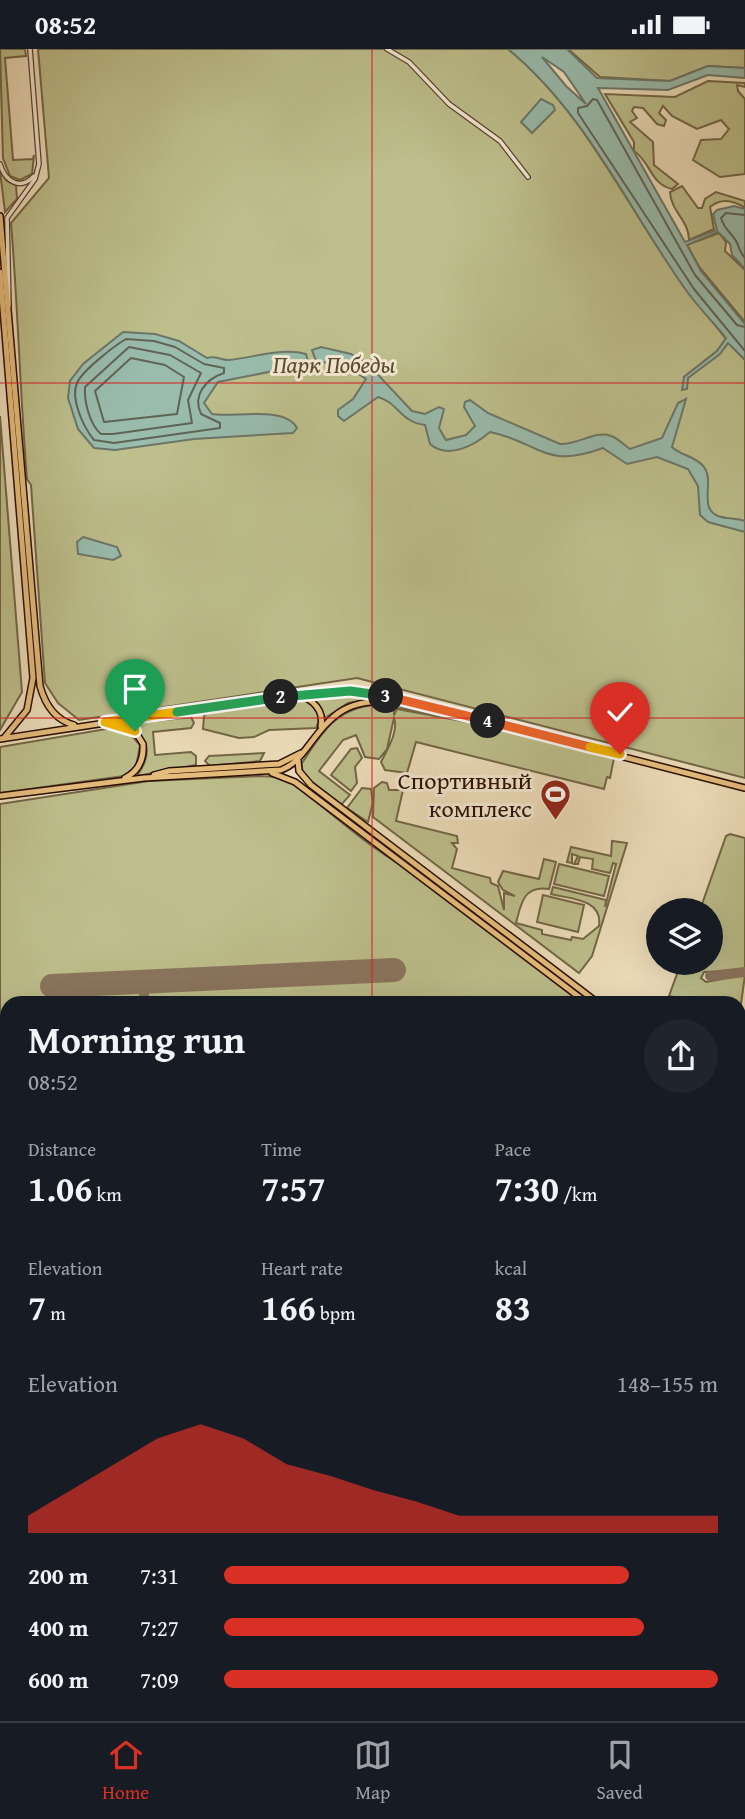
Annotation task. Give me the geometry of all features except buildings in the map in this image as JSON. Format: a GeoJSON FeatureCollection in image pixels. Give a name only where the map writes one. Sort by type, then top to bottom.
{"type":"FeatureCollection","features":[{"type":"Feature","properties":{"kind":"main road"},"geometry":{"type":"LineString","coordinates":[[0,216],[40,686],[43,698],[57,717],[77,726]]}},
{"type":"Feature","properties":{"kind":"main road"},"geometry":{"type":"LineString","coordinates":[[0,272],[33,678],[27,711],[1,739]]}},
{"type":"Feature","properties":{"kind":"main road"},"geometry":{"type":"LineString","coordinates":[[1,739],[296,694],[366,691],[745,788]]}},
{"type":"Feature","properties":{"kind":"main road"},"geometry":{"type":"LineString","coordinates":[[296,694],[316,706],[322,718],[320,731]]}},
{"type":"Feature","properties":{"kind":"main road"},"geometry":{"type":"LineString","coordinates":[[0,796],[144,778],[269,772],[286,768],[298,759],[335,713],[349,705],[404,701]]}},
{"type":"Feature","properties":{"kind":"main road"},"geometry":{"type":"LineString","coordinates":[[105,722],[135,731],[143,744],[144,753],[136,772],[116,782]]}},
{"type":"Feature","properties":{"kind":"main road"},"geometry":{"type":"LineString","coordinates":[[144,778],[169,771],[279,764],[304,752]]}},
{"type":"Feature","properties":{"kind":"main road"},"geometry":{"type":"LineString","coordinates":[[298,759],[302,776],[333,806]]}},
{"type":"Feature","properties":{"kind":"main road"},"geometry":{"type":"LineString","coordinates":[[269,772],[289,778],[333,806],[562,980],[587,996]]}},
{"type":"Feature","properties":{"kind":"main road"},"geometry":{"type":"LineString","coordinates":[[562,980],[579,996]]}},
{"type":"Feature","properties":{"kind":"street"},"geometry":{"type":"LineString","coordinates":[[8,316],[10,295],[7,218],[35,179],[38,168],[30,49]]}},
{"type":"Feature","properties":{"kind":"street"},"geometry":{"type":"LineString","coordinates":[[387,49],[409,62],[449,104],[500,141],[528,177]]}},
{"type":"Feature","properties":{"kind":"street"},"geometry":{"type":"LineString","coordinates":[[0,164],[5,177],[19,184],[30,181],[38,168]]}},
{"type":"Feature","properties":{"kind":"green space"},"geometry":{"type":"Polygon","coordinates":[[[0,49],[25,49],[26,56],[5,58],[13,160],[33,159],[34,155],[32,174],[20,180],[10,176],[3,158],[0,49]]]}},
{"type":"Feature","properties":{"kind":"green space","name":"Парк Победы"},"geometry":{"type":"Polygon","coordinates":[[[38,49],[508,49],[534,72],[578,124],[671,267],[726,339],[717,351],[684,377],[685,382],[729,342],[745,360],[745,778],[357,678],[79,720],[58,703],[45,683],[31,485],[27,479],[11,223],[49,178],[38,49]]]}},
{"type":"Feature","properties":{"kind":"green space"},"geometry":{"type":"Polygon","coordinates":[[[568,49],[745,49],[745,68],[708,66],[670,81],[600,77],[568,49]]]}},
{"type":"Feature","properties":{"kind":"green space"},"geometry":{"type":"Polygon","coordinates":[[[708,81],[745,83],[745,87],[737,85],[738,91],[745,99],[745,174],[720,177],[693,160],[701,140],[721,139],[729,129],[721,120],[697,129],[672,116],[663,106],[659,113],[666,120],[664,126],[657,124],[643,108],[634,107],[632,111],[637,118],[630,122],[653,142],[654,165],[678,184],[672,189],[659,183],[634,151],[634,142],[605,94],[675,97],[708,81]]]}},
{"type":"Feature","properties":{"kind":"green space"},"geometry":{"type":"Polygon","coordinates":[[[0,171],[7,181],[16,185],[17,199],[5,212],[0,171]]]}},
{"type":"Feature","properties":{"kind":"green space"},"geometry":{"type":"Polygon","coordinates":[[[682,186],[698,208],[702,208],[705,199],[716,192],[745,201],[745,208],[727,201],[714,204],[710,207],[714,229],[689,240],[670,192],[682,186]]]}},
{"type":"Feature","properties":{"kind":"green space"},"geometry":{"type":"Polygon","coordinates":[[[719,233],[726,242],[725,251],[745,270],[745,322],[700,268],[687,245],[719,233]]]}},
{"type":"Feature","properties":{"kind":"green space"},"geometry":{"type":"Polygon","coordinates":[[[0,416],[22,692],[0,730],[0,416]]]}},
{"type":"Feature","properties":{"kind":"green space"},"geometry":{"type":"Polygon","coordinates":[[[348,695],[384,698],[348,703],[325,718],[313,698],[348,695]]]}},
{"type":"Feature","properties":{"kind":"green space"},"geometry":{"type":"Polygon","coordinates":[[[304,700],[317,711],[319,719],[316,728],[269,730],[254,737],[239,738],[203,729],[204,716],[208,713],[304,700]]]}},
{"type":"Feature","properties":{"kind":"green space"},"geometry":{"type":"Polygon","coordinates":[[[393,705],[443,716],[394,708],[394,715],[397,709],[478,724],[614,758],[610,778],[607,777],[604,789],[416,742],[407,773],[385,770],[381,762],[394,734],[394,718],[387,749],[379,759],[365,757],[356,735],[343,740],[319,771],[350,795],[341,805],[310,782],[302,770],[302,763],[323,733],[339,717],[361,707],[393,705]]]}},
{"type":"Feature","properties":{"kind":"green space"},"geometry":{"type":"Polygon","coordinates":[[[191,717],[194,723],[191,728],[153,732],[155,755],[191,752],[196,756],[196,765],[137,776],[147,754],[144,742],[131,724],[191,717]]]}},
{"type":"Feature","properties":{"kind":"green space"},"geometry":{"type":"Polygon","coordinates":[[[112,728],[130,734],[140,745],[136,767],[124,776],[0,793],[0,747],[112,728]]]}},
{"type":"Feature","properties":{"kind":"green space"},"geometry":{"type":"Polygon","coordinates":[[[357,748],[362,758],[355,767],[357,783],[351,791],[331,775],[351,749],[357,748]]]}},
{"type":"Feature","properties":{"kind":"green space"},"geometry":{"type":"Polygon","coordinates":[[[264,753],[260,761],[210,766],[205,761],[209,756],[264,753]]]}},
{"type":"Feature","properties":{"kind":"green space"},"geometry":{"type":"Polygon","coordinates":[[[259,776],[279,777],[294,784],[574,996],[0,996],[0,804],[149,781],[259,776]]]}},
{"type":"Feature","properties":{"kind":"green space"},"geometry":{"type":"Polygon","coordinates":[[[382,782],[387,783],[389,790],[403,790],[396,821],[457,836],[458,843],[452,843],[457,849],[452,868],[490,878],[491,883],[498,886],[504,910],[504,893],[515,896],[503,890],[498,882],[503,871],[539,879],[544,859],[556,862],[549,889],[534,890],[525,897],[516,923],[542,930],[542,934],[571,940],[572,937],[583,939],[599,926],[599,917],[591,905],[551,894],[553,887],[606,900],[605,907],[616,864],[613,863],[610,873],[592,869],[593,859],[580,857],[578,864],[574,864],[578,856],[572,854],[572,863],[567,862],[571,847],[611,856],[612,841],[627,843],[592,956],[579,973],[373,817],[374,788],[382,782]]]}},
{"type":"Feature","properties":{"kind":"green space"},"geometry":{"type":"Polygon","coordinates":[[[362,788],[371,789],[373,802],[368,822],[347,808],[362,788]]]}},
{"type":"Feature","properties":{"kind":"green space"},"geometry":{"type":"Polygon","coordinates":[[[730,834],[745,838],[745,971],[723,972],[723,898],[704,898],[726,836],[730,834]]]}},
{"type":"Feature","properties":{"kind":"green space"},"geometry":{"type":"Polygon","coordinates":[[[559,864],[609,876],[604,896],[554,884],[559,864]]]}},
{"type":"Feature","properties":{"kind":"green space"},"geometry":{"type":"Polygon","coordinates":[[[543,895],[584,905],[578,932],[537,922],[543,895]]]}},
{"type":"Feature","properties":{"kind":"green space"},"geometry":{"type":"Polygon","coordinates":[[[677,975],[702,975],[701,978],[706,982],[745,975],[742,996],[669,996],[677,975]]]}},
{"type":"Feature","properties":{"kind":"water"},"geometry":{"type":"Polygon","coordinates":[[[508,49],[567,49],[597,78],[670,81],[708,66],[745,68],[745,78],[708,75],[668,90],[598,88],[685,242],[717,230],[713,214],[717,210],[734,206],[745,209],[745,269],[732,255],[730,244],[718,232],[687,245],[701,271],[745,324],[745,360],[728,343],[720,354],[688,378],[687,389],[682,390],[684,377],[717,351],[726,338],[688,293],[585,134],[562,103],[508,49]],[[542,57],[566,86],[586,104],[564,72],[542,57]]]}},
{"type":"Feature","properties":{"kind":"water"},"geometry":{"type":"Polygon","coordinates":[[[541,99],[553,105],[555,110],[532,133],[521,122],[541,99]]]}},
{"type":"Feature","properties":{"kind":"water"},"geometry":{"type":"Polygon","coordinates":[[[123,332],[155,334],[179,341],[207,358],[228,360],[288,352],[306,354],[308,362],[304,365],[218,382],[204,403],[212,414],[270,415],[291,421],[297,428],[293,433],[194,439],[115,450],[94,448],[78,429],[68,398],[70,381],[83,364],[123,332]]]}},
{"type":"Feature","properties":{"kind":"water"},"geometry":{"type":"Polygon","coordinates":[[[321,347],[351,354],[367,363],[412,411],[425,414],[439,407],[444,409],[439,428],[446,440],[466,435],[475,426],[464,407],[465,402],[470,400],[488,413],[560,444],[605,435],[616,438],[630,449],[662,438],[678,403],[686,399],[672,447],[704,467],[712,512],[721,517],[745,521],[745,532],[708,522],[700,515],[698,486],[688,469],[657,457],[627,464],[603,448],[583,454],[554,455],[490,432],[469,446],[445,451],[430,444],[425,425],[410,420],[391,403],[378,397],[344,421],[338,416],[338,410],[353,399],[366,379],[346,366],[316,361],[312,350],[321,347]]]}},
{"type":"Feature","properties":{"kind":"water"},"geometry":{"type":"Polygon","coordinates":[[[83,537],[117,547],[121,556],[113,560],[78,554],[77,542],[83,537]]]}},
{"type":"Feature","properties":{"kind":"taxiway"},"geometry":{"type":"LineString","coordinates":[[710,976],[745,972]]}},
{"type":"Feature","properties":{"kind":"taxiway"},"geometry":{"type":"LineString","coordinates":[[144,982],[144,996]]}},
{"type":"Feature","properties":{"kind":"runway"},"geometry":{"type":"LineString","coordinates":[[52,986],[394,970]]}},
{"type":"Feature","properties":{"kind":"place","name":"Спортивный комплекс"},"geometry":{"type":"Point","coordinates":[555,821]}},
{"type":"Feature","properties":{"kind":"route"},"geometry":{"type":"LineString","coordinates":[[135,731],[105,722],[296,694],[366,691],[620,754]]}}]}
